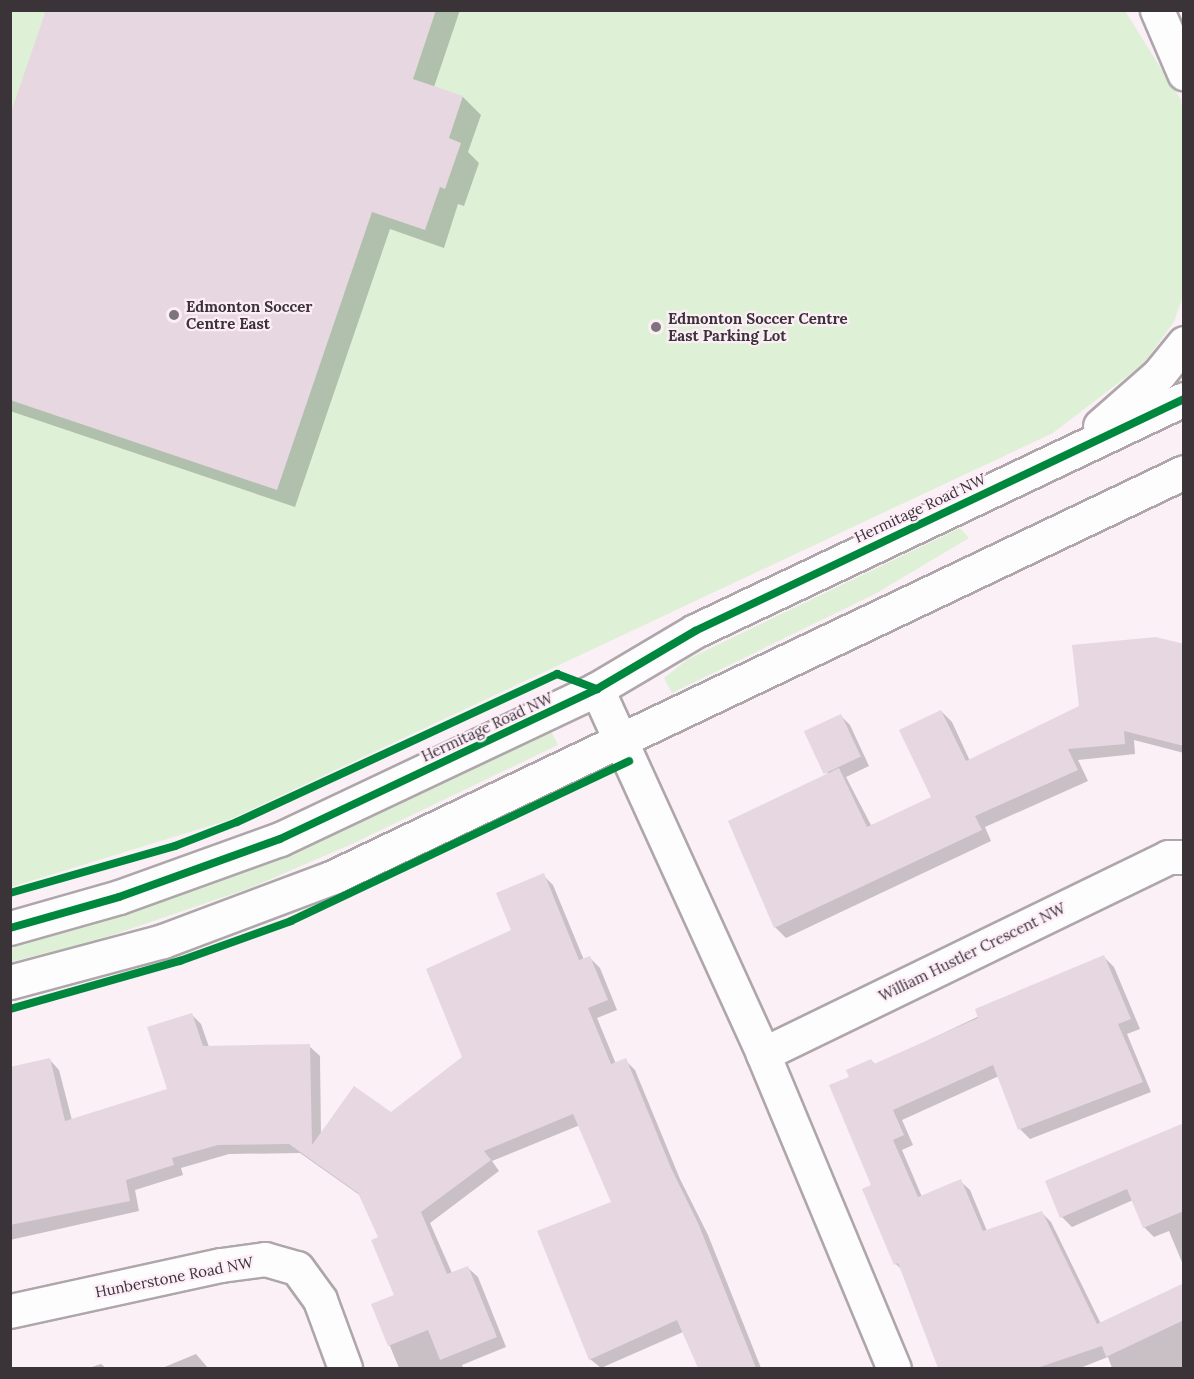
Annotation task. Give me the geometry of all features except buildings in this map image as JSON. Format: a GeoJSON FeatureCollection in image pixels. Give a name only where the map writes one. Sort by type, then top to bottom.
{"type":"FeatureCollection","features":[{"type":"Feature","properties":{"kind":"street"},"geometry":{"type":"LineString","coordinates":[[1157,10],[1184,73]]}},
{"type":"Feature","properties":{"kind":"street"},"geometry":{"type":"LineString","coordinates":[[1178,10],[1184,19]]}},
{"type":"Feature","properties":{"kind":"street"},"geometry":{"type":"LineString","coordinates":[[1067,453],[1159,374],[1184,343]]}},
{"type":"Feature","properties":{"kind":"street","name":"Hermitage Road NW"},"geometry":{"type":"LineString","coordinates":[[10,928],[119,897],[280,839],[597,689],[695,631],[1184,399]]}},
{"type":"Feature","properties":{"kind":"street"},"geometry":{"type":"LineString","coordinates":[[10,982],[163,941],[249,911],[333,877],[1179,476]]}},
{"type":"Feature","properties":{"kind":"street"},"geometry":{"type":"LineString","coordinates":[[597,689],[762,1054],[894,1368]]}},
{"type":"Feature","properties":{"kind":"street","name":"William Hustler Crescent NW"},"geometry":{"type":"LineString","coordinates":[[762,1054],[1168,857],[1184,857]]}},
{"type":"Feature","properties":{"kind":"street","name":"Hunberstone Road NW"},"geometry":{"type":"LineString","coordinates":[[10,1311],[221,1265],[265,1259],[297,1268],[303,1276],[320,1300],[345,1368]]}},
{"type":"Feature","properties":{"kind":"green space"},"geometry":{"type":"Polygon","coordinates":[[[11,11],[1125,11],[1181,100],[1184,293],[1174,322],[1143,364],[1053,433],[229,820],[11,887],[11,11]]]}},
{"type":"Feature","properties":{"kind":"green space"},"geometry":{"type":"Polygon","coordinates":[[[960,528],[969,538],[875,594],[672,693],[664,678],[688,659],[960,528]]]}},
{"type":"Feature","properties":{"kind":"green space"},"geometry":{"type":"Polygon","coordinates":[[[551,731],[558,745],[352,844],[250,888],[89,943],[11,962],[10,939],[529,735],[551,731]]]}},
{"type":"Feature","properties":{"kind":"cycle path"},"geometry":{"type":"LineString","coordinates":[[10,928],[119,897],[280,839],[597,689],[695,631],[1184,399]]}},
{"type":"Feature","properties":{"kind":"cycle path"},"geometry":{"type":"LineString","coordinates":[[10,893],[175,846],[237,822],[557,674],[597,689]]}},
{"type":"Feature","properties":{"kind":"cycle path"},"geometry":{"type":"LineString","coordinates":[[10,1009],[180,961],[291,921],[629,761]]}},
{"type":"Feature","properties":{"kind":"place","name":"Edmonton Soccer Centre East"},"geometry":{"type":"Point","coordinates":[174,315]}},
{"type":"Feature","properties":{"kind":"place","name":"Edmonton Soccer Centre East Parking Lot"},"geometry":{"type":"Point","coordinates":[656,327]}}]}
